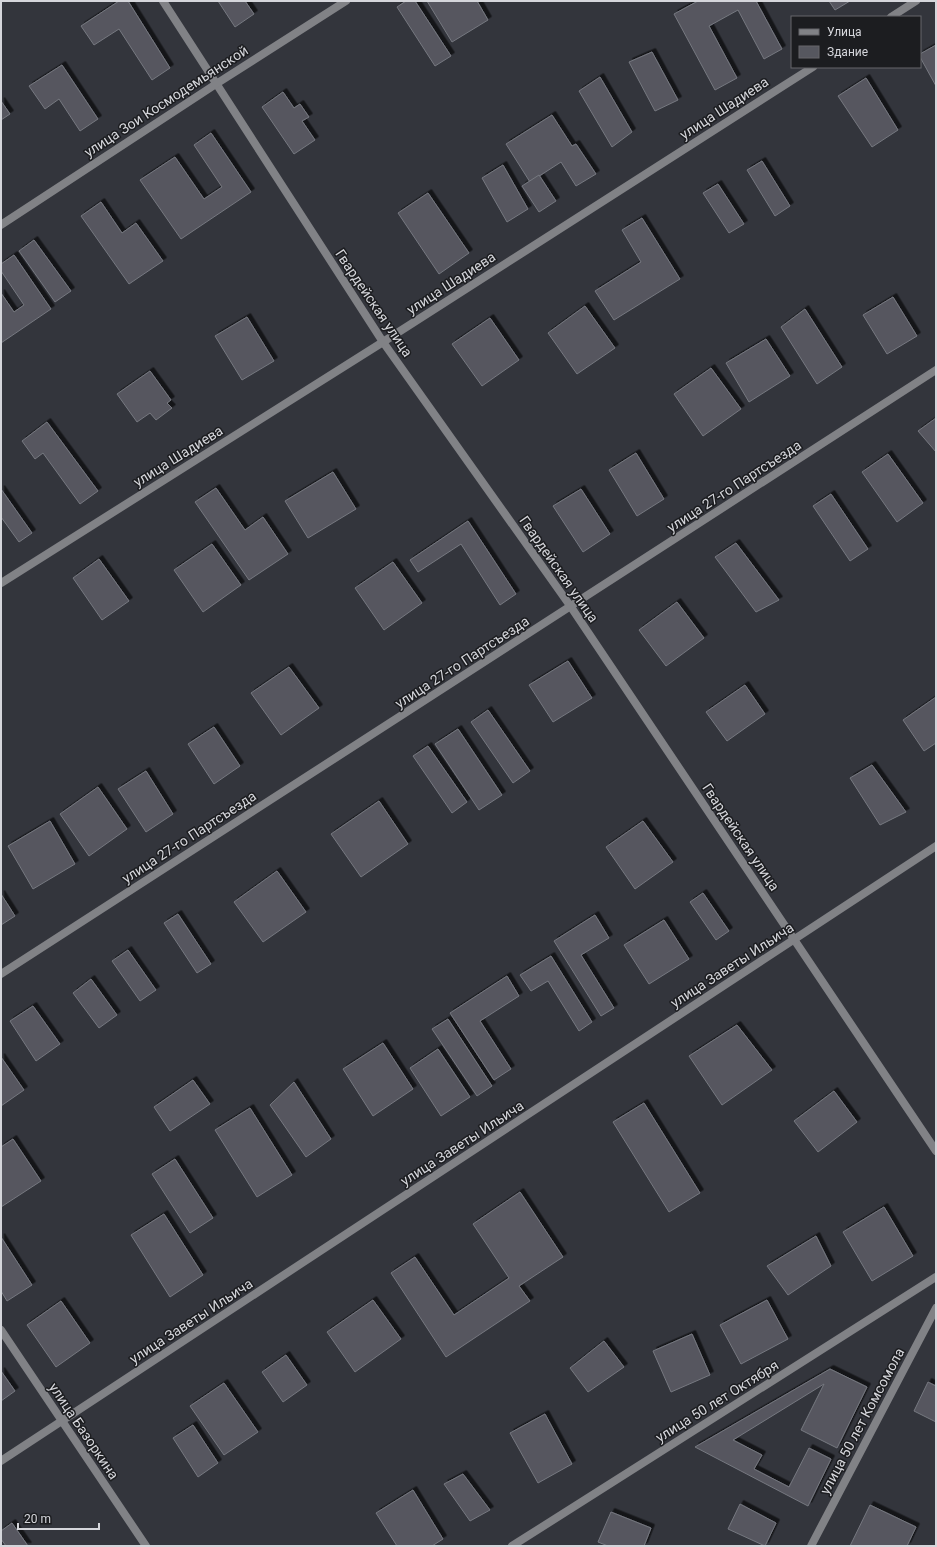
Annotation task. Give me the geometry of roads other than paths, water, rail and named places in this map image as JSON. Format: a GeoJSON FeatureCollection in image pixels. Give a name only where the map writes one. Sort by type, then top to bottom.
{"type":"FeatureCollection","features":[{"type":"Feature","properties":{"kind":"street","name":"Гвардейская улица"},"geometry":{"type":"LineString","coordinates":[[163,1],[383,342],[571,607],[936,1150]]}},
{"type":"Feature","properties":{"kind":"street","name":"улица Зои Космодемьянской"},"geometry":{"type":"LineString","coordinates":[[1,225],[346,1]]}},
{"type":"Feature","properties":{"kind":"street"},"geometry":{"type":"LineString","coordinates":[[893,16],[916,1]]}},
{"type":"Feature","properties":{"kind":"street","name":"улица Шадиева"},"geometry":{"type":"LineString","coordinates":[[1,583],[383,342],[810,68]]}},
{"type":"Feature","properties":{"kind":"street","name":"улица 27-го Партсъезда"},"geometry":{"type":"LineString","coordinates":[[1,974],[936,370]]}},
{"type":"Feature","properties":{"kind":"street","name":"улица Заветы Ильича"},"geometry":{"type":"LineString","coordinates":[[1,1461],[936,846]]}},
{"type":"Feature","properties":{"kind":"street","name":"улица 50 лет Октября"},"geometry":{"type":"LineString","coordinates":[[512,1546],[936,1277]]}},
{"type":"Feature","properties":{"kind":"street","name":"улица 50 лет Комсомола"},"geometry":{"type":"LineString","coordinates":[[811,1546],[936,1308]]}},
{"type":"Feature","properties":{"kind":"street","name":"улица Базоркина"},"geometry":{"type":"LineString","coordinates":[[1,1330],[146,1546]]}}]}
